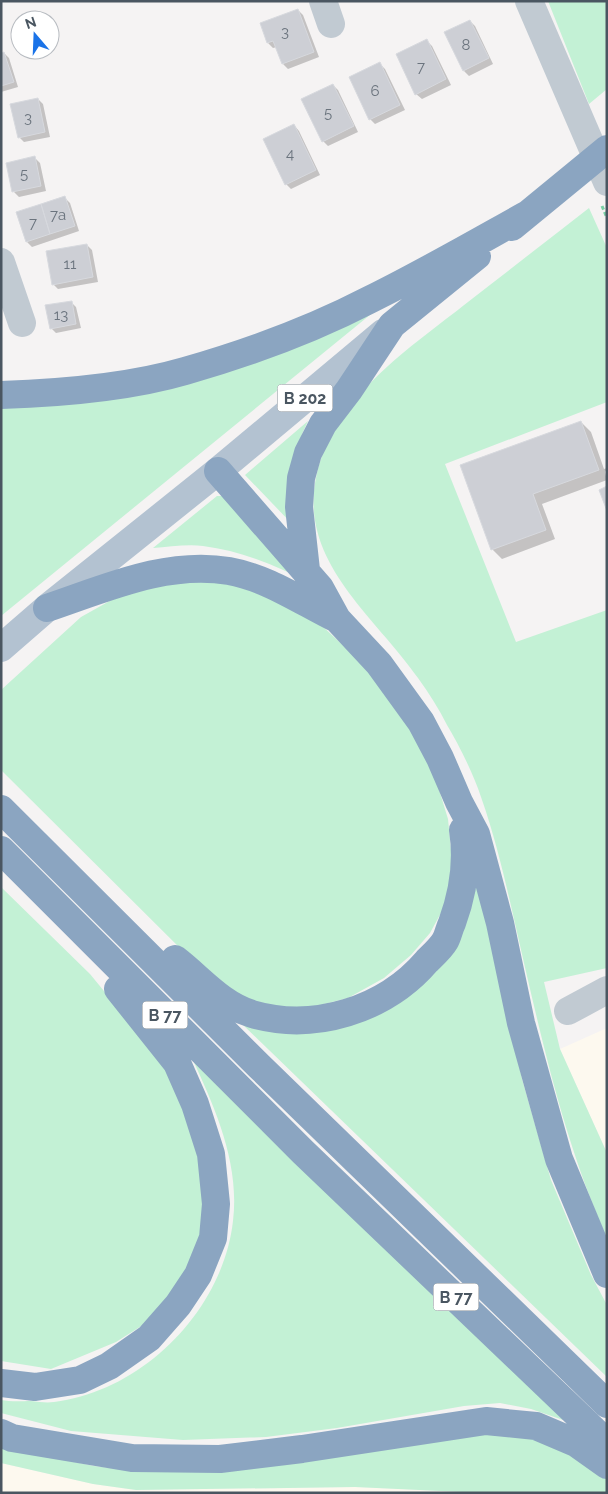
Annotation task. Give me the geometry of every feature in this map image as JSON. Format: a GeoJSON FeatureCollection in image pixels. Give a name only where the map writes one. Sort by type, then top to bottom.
{"type":"FeatureCollection","features":[{"type":"Feature","properties":{"kind":"highway","name":"B 202"},"geometry":{"type":"LineString","coordinates":[[392,326],[607,149]]}},
{"type":"Feature","properties":{"kind":"highway"},"geometry":{"type":"LineString","coordinates":[[1,395],[53,393],[118,385],[184,371],[273,342],[369,300],[526,216]]}},
{"type":"Feature","properties":{"kind":"highway"},"geometry":{"type":"LineString","coordinates":[[306,570],[300,507],[301,478],[308,453],[323,424],[349,390],[392,326]]}},
{"type":"Feature","properties":{"kind":"highway"},"geometry":{"type":"LineString","coordinates":[[218,471],[306,570],[320,588],[337,619],[379,664],[421,722],[440,758],[458,802],[476,834],[500,923],[521,1023],[559,1159],[607,1274]]}},
{"type":"Feature","properties":{"kind":"highway"},"geometry":{"type":"LineString","coordinates":[[47,608],[155,573],[192,569],[228,571],[258,580],[284,590],[337,619]]}},
{"type":"Feature","properties":{"kind":"highway"},"geometry":{"type":"LineString","coordinates":[[96,903],[187,968],[216,995],[234,1007],[272,1019],[296,1021],[334,1016],[367,1006],[398,988],[422,967],[445,942],[460,902],[465,864],[464,838],[458,802]]}},
{"type":"Feature","properties":{"kind":"highway","name":"B 77"},"geometry":{"type":"LineString","coordinates":[[1,809],[260,1066],[607,1404]]}},
{"type":"Feature","properties":{"kind":"highway","name":"B 77"},"geometry":{"type":"LineString","coordinates":[[1,850],[264,1113],[607,1443]]}},
{"type":"Feature","properties":{"kind":"highway"},"geometry":{"type":"LineString","coordinates":[[1,1384],[36,1386],[80,1380],[109,1366],[149,1338],[178,1305],[198,1275],[213,1238],[216,1204],[211,1154],[195,1104],[178,1063],[28,877]]}},
{"type":"Feature","properties":{"kind":"highway"},"geometry":{"type":"LineString","coordinates":[[1,1433],[12,1438],[132,1458],[220,1458],[311,1447],[486,1420],[536,1426],[576,1443],[607,1465]]}},
{"type":"Feature","properties":{"kind":"main road","name":"B 202"},"geometry":{"type":"LineString","coordinates":[[1,648],[47,608],[218,471],[392,326]]}},
{"type":"Feature","properties":{"kind":"street"},"geometry":{"type":"LineString","coordinates":[[529,1],[607,182]]}},
{"type":"Feature","properties":{"kind":"street"},"geometry":{"type":"LineString","coordinates":[[1,262],[22,323]]}},
{"type":"Feature","properties":{"kind":"street"},"geometry":{"type":"LineString","coordinates":[[568,1011],[607,990]]}},
{"type":"Feature","properties":{"kind":"shaded area"},"geometry":{"type":"Polygon","coordinates":[[[607,1028],[607,1153],[560,1049],[607,1028]]]}},
{"type":"Feature","properties":{"kind":"shaded area"},"geometry":{"type":"Polygon","coordinates":[[[1,1463],[93,1484],[136,1490],[355,1487],[484,1493],[1,1493],[1,1463]]]}},
{"type":"Feature","properties":{"kind":"green space"},"geometry":{"type":"Polygon","coordinates":[[[548,1],[607,1],[607,89],[589,104],[548,1]]]}},
{"type":"Feature","properties":{"kind":"green space"},"geometry":{"type":"Polygon","coordinates":[[[589,208],[607,248],[607,402],[445,464],[516,642],[607,610],[607,968],[544,982],[560,1049],[607,1153],[607,1238],[580,1170],[559,1102],[500,858],[478,788],[466,760],[426,689],[361,608],[343,584],[328,559],[318,533],[314,504],[317,473],[327,445],[340,420],[358,397],[378,376],[423,337],[589,208]]]}},
{"type":"Feature","properties":{"kind":"green space"},"geometry":{"type":"Polygon","coordinates":[[[376,310],[1,616],[1,407],[376,310]]]}},
{"type":"Feature","properties":{"kind":"green space"},"geometry":{"type":"Polygon","coordinates":[[[308,421],[302,434],[295,527],[245,475],[308,421]]]}},
{"type":"Feature","properties":{"kind":"green space"},"geometry":{"type":"Polygon","coordinates":[[[217,496],[230,496],[312,584],[272,565],[245,555],[217,548],[184,545],[153,548],[217,496]]]}},
{"type":"Feature","properties":{"kind":"green space"},"geometry":{"type":"Polygon","coordinates":[[[180,578],[243,585],[320,624],[361,662],[418,740],[437,783],[448,819],[452,860],[447,902],[430,933],[411,955],[384,978],[348,998],[312,1007],[284,1008],[246,999],[199,967],[1,770],[1,690],[81,617],[115,598],[180,578]]]}},
{"type":"Feature","properties":{"kind":"green space"},"geometry":{"type":"Polygon","coordinates":[[[475,851],[522,1079],[551,1180],[591,1275],[607,1305],[607,1377],[241,1023],[422,982],[475,851]]]}},
{"type":"Feature","properties":{"kind":"green space"},"geometry":{"type":"Polygon","coordinates":[[[1,887],[90,974],[159,1058],[187,1111],[202,1164],[204,1207],[199,1241],[182,1277],[167,1301],[143,1325],[116,1342],[51,1369],[1,1361],[1,887]]]}},
{"type":"Feature","properties":{"kind":"green space"},"geometry":{"type":"Polygon","coordinates":[[[192,1058],[572,1423],[531,1409],[500,1403],[464,1406],[337,1428],[266,1437],[183,1440],[71,1431],[1,1413],[1,1400],[54,1402],[87,1395],[118,1382],[147,1363],[173,1341],[195,1314],[213,1285],[226,1254],[233,1221],[233,1178],[224,1136],[192,1058]]]}},
{"type":"Feature","properties":{"kind":"green space"},"geometry":{"type":"Polygon","coordinates":[[[475,1427],[551,1440],[607,1476],[607,1493],[484,1493],[355,1487],[136,1490],[93,1484],[1,1463],[1,1447],[94,1466],[135,1471],[475,1427]]]}},
{"type":"Feature","properties":{"kind":"building"},"geometry":{"type":"Polygon","coordinates":[[[298,9],[314,52],[282,64],[273,41],[267,43],[260,23],[298,9]]]}},
{"type":"Feature","properties":{"kind":"building"},"geometry":{"type":"Polygon","coordinates":[[[470,20],[489,58],[463,71],[444,32],[470,20]]]}},
{"type":"Feature","properties":{"kind":"building"},"geometry":{"type":"Polygon","coordinates":[[[427,39],[446,79],[415,95],[396,54],[427,39]]]}},
{"type":"Feature","properties":{"kind":"building"},"geometry":{"type":"Polygon","coordinates":[[[4,52],[14,82],[1,86],[1,53],[4,52]]]}},
{"type":"Feature","properties":{"kind":"building"},"geometry":{"type":"Polygon","coordinates":[[[380,62],[400,105],[369,120],[349,77],[380,62]]]}},
{"type":"Feature","properties":{"kind":"building"},"geometry":{"type":"Polygon","coordinates":[[[333,84],[354,126],[322,142],[301,99],[333,84]]]}},
{"type":"Feature","properties":{"kind":"building"},"geometry":{"type":"Polygon","coordinates":[[[38,98],[45,132],[18,138],[10,104],[38,98]]]}},
{"type":"Feature","properties":{"kind":"building"},"geometry":{"type":"Polygon","coordinates":[[[294,124],[316,170],[285,185],[263,139],[294,124]]]}},
{"type":"Feature","properties":{"kind":"building"},"geometry":{"type":"Polygon","coordinates":[[[35,156],[41,186],[12,192],[6,163],[35,156]]]}},
{"type":"Feature","properties":{"kind":"building"},"geometry":{"type":"Polygon","coordinates":[[[65,196],[75,226],[50,234],[41,204],[65,196]]]}},
{"type":"Feature","properties":{"kind":"building"},"geometry":{"type":"Polygon","coordinates":[[[41,204],[50,234],[26,242],[16,212],[41,204]]]}},
{"type":"Feature","properties":{"kind":"building"},"geometry":{"type":"Polygon","coordinates":[[[87,244],[93,277],[52,285],[46,251],[87,244]]]}},
{"type":"Feature","properties":{"kind":"building"},"geometry":{"type":"Polygon","coordinates":[[[72,301],[76,324],[50,329],[45,305],[72,301]]]}},
{"type":"Feature","properties":{"kind":"building"},"geometry":{"type":"Polygon","coordinates":[[[581,421],[599,470],[533,494],[546,530],[491,550],[460,465],[581,421]]]}},
{"type":"Feature","properties":{"kind":"building"},"geometry":{"type":"Polygon","coordinates":[[[607,486],[607,511],[599,490],[607,486]]]}}]}
